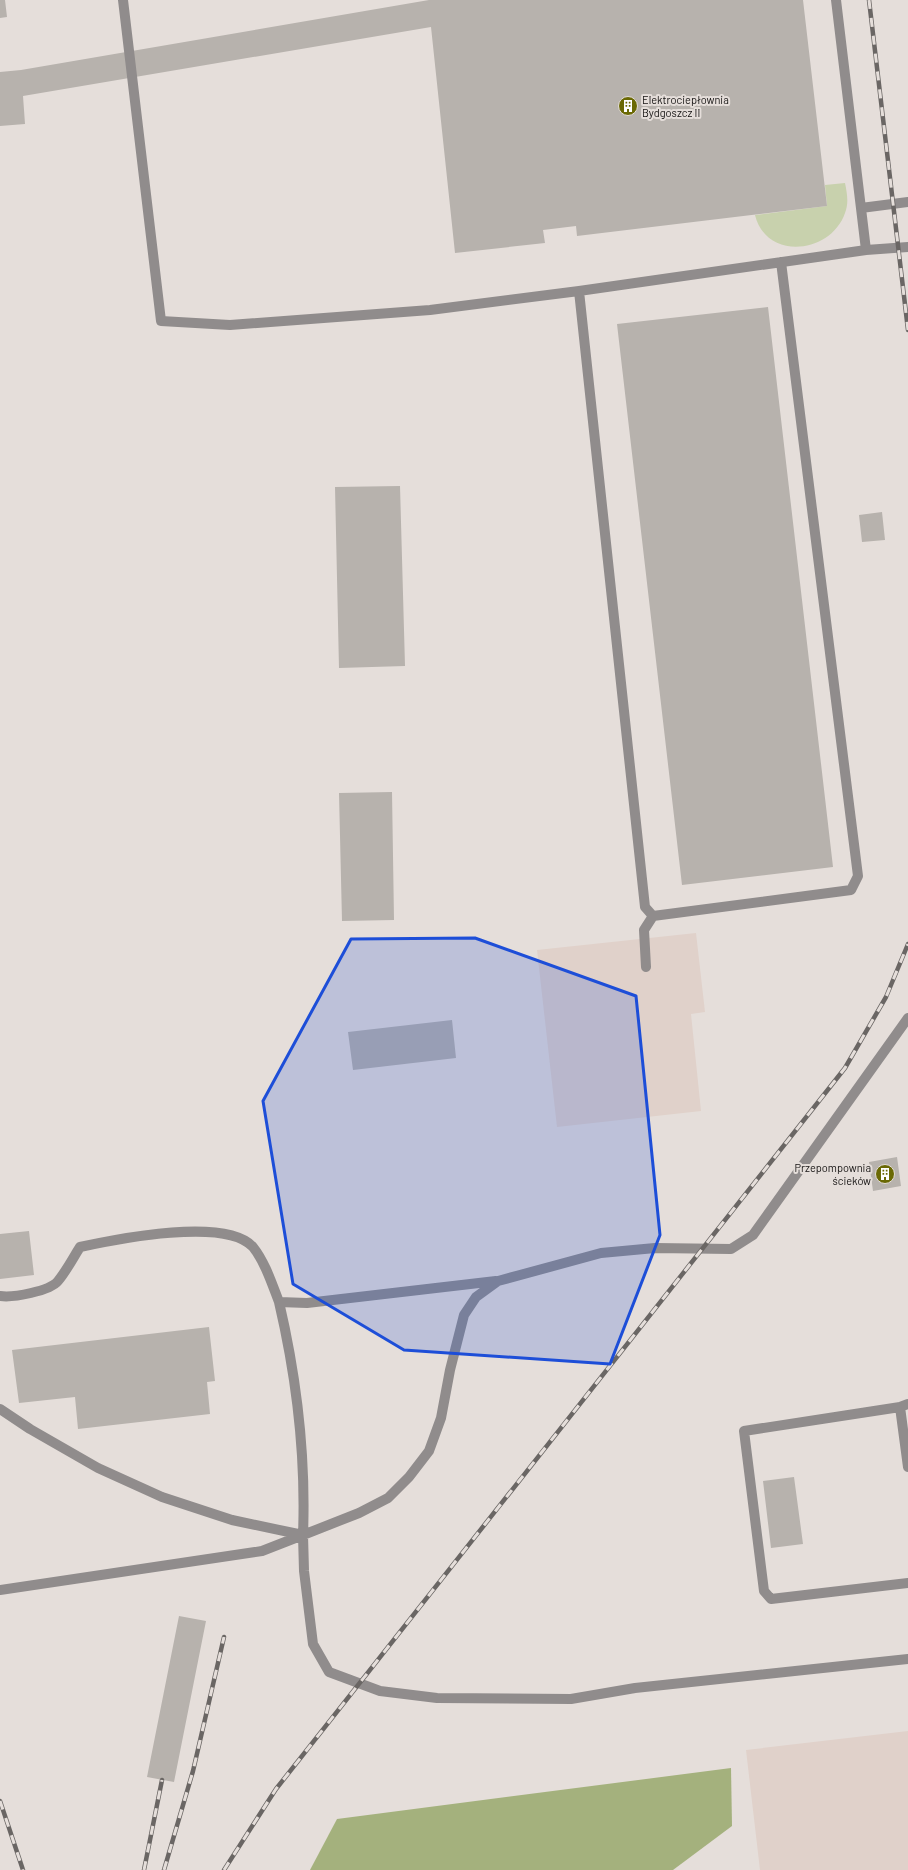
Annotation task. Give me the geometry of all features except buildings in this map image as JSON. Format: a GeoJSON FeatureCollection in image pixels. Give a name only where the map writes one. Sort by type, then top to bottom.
{"type":"FeatureCollection","features":[{"type":"Feature","properties":{"kind":"lane"},"geometry":{"type":"LineString","coordinates":[[123,0],[161,321],[230,325],[430,310],[579,291],[866,250],[908,247]]}},
{"type":"Feature","properties":{"kind":"lane"},"geometry":{"type":"LineString","coordinates":[[836,0],[866,250]]}},
{"type":"Feature","properties":{"kind":"lane"},"geometry":{"type":"LineString","coordinates":[[861,208],[908,202]]}},
{"type":"Feature","properties":{"kind":"lane"},"geometry":{"type":"LineString","coordinates":[[646,967],[644,930],[653,916],[851,890],[858,876],[781,262]]}},
{"type":"Feature","properties":{"kind":"lane"},"geometry":{"type":"LineString","coordinates":[[579,291],[646,907],[653,916]]}},
{"type":"Feature","properties":{"kind":"lane"},"geometry":{"type":"LineString","coordinates":[[279,1302],[307,1303],[498,1281],[600,1254],[655,1248],[731,1249],[754,1234],[908,1018]]}},
{"type":"Feature","properties":{"kind":"lane"},"geometry":{"type":"LineString","coordinates":[[0,1296],[8,1298],[31,1294],[58,1282],[80,1247],[102,1242],[194,1230],[234,1236],[252,1246],[268,1274],[279,1302],[289,1346],[302,1439],[305,1494],[303,1535],[304,1571],[312,1644],[329,1672],[380,1691],[437,1698],[571,1699],[635,1688],[908,1659]]}},
{"type":"Feature","properties":{"kind":"lane"},"geometry":{"type":"LineString","coordinates":[[0,1590],[262,1551],[359,1514],[388,1498],[409,1477],[429,1451],[441,1418],[450,1370],[464,1315],[476,1297],[498,1281]]}},
{"type":"Feature","properties":{"kind":"lane"},"geometry":{"type":"LineString","coordinates":[[908,1467],[904,1405],[744,1431],[764,1591],[771,1599],[908,1583]]}},
{"type":"Feature","properties":{"kind":"lane"},"geometry":{"type":"LineString","coordinates":[[0,1409],[30,1429],[98,1468],[162,1497],[232,1520],[303,1535]]}},
{"type":"Feature","properties":{"kind":"highlighted area"},"geometry":{"type":"Polygon","coordinates":[[[475,938],[636,996],[660,1235],[610,1364],[404,1350],[293,1284],[263,1101],[351,939],[475,938]]]}},
{"type":"Feature","properties":{"kind":"shaded area"},"geometry":{"type":"Polygon","coordinates":[[[696,933],[705,1012],[691,1014],[701,1111],[557,1127],[537,950],[696,933]]]}},
{"type":"Feature","properties":{"kind":"shaded area"},"geometry":{"type":"Polygon","coordinates":[[[908,1731],[908,1870],[760,1870],[746,1750],[908,1731]]]}},
{"type":"Feature","properties":{"kind":"green space"},"geometry":{"type":"Polygon","coordinates":[[[845,183],[847,202],[845,213],[838,227],[827,237],[813,244],[799,247],[785,245],[772,240],[761,230],[755,215],[827,206],[825,185],[845,183]]]}},
{"type":"Feature","properties":{"kind":"green space"},"geometry":{"type":"Polygon","coordinates":[[[731,1768],[732,1826],[673,1870],[310,1870],[337,1819],[731,1768]]]}},
{"type":"Feature","properties":{"kind":"railway"},"geometry":{"type":"LineString","coordinates":[[869,0],[908,330]]}},
{"type":"Feature","properties":{"kind":"railway"},"geometry":{"type":"LineString","coordinates":[[224,1870],[276,1789],[845,1068],[886,997],[908,944]]}},
{"type":"Feature","properties":{"kind":"railway"},"geometry":{"type":"LineString","coordinates":[[164,1870],[193,1771],[224,1637]]}},
{"type":"Feature","properties":{"kind":"railway"},"geometry":{"type":"LineString","coordinates":[[144,1870],[162,1780]]}},
{"type":"Feature","properties":{"kind":"railway"},"geometry":{"type":"LineString","coordinates":[[0,1801],[23,1870]]}},
{"type":"Feature","properties":{"kind":"place","name":"Elektrociepłownia Bydgoszcz II"},"geometry":{"type":"Point","coordinates":[628,106]}},
{"type":"Feature","properties":{"kind":"place","name":"Przepompownia ścieków"},"geometry":{"type":"Point","coordinates":[885,1174]}}]}
